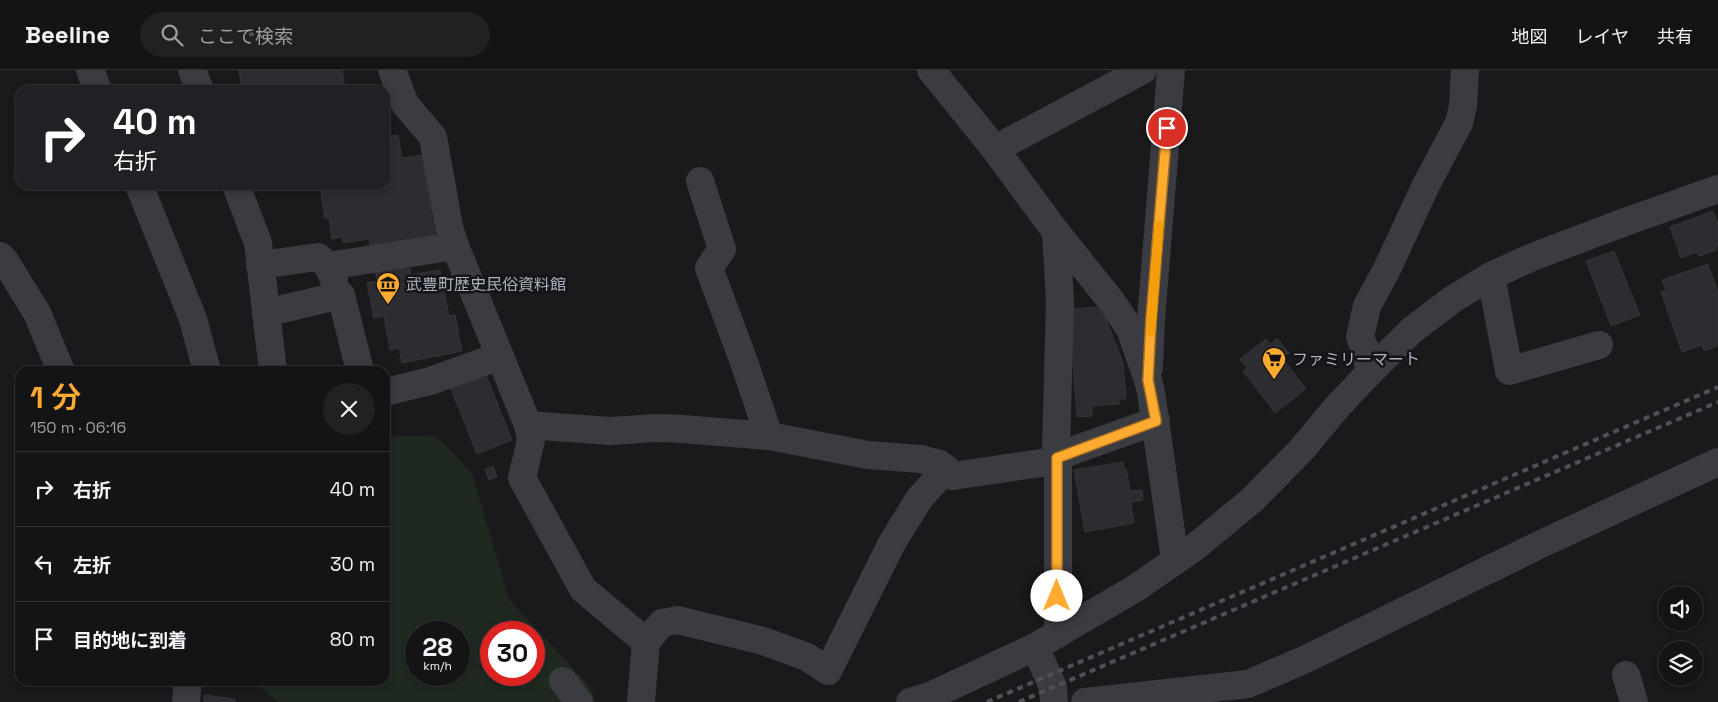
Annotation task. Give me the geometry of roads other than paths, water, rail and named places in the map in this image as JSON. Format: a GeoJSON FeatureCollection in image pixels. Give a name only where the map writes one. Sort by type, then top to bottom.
{"type":"FeatureCollection","features":[{"type":"Feature","properties":{"kind":"street"},"geometry":{"type":"LineString","coordinates":[[90,70],[96,85]]}},
{"type":"Feature","properties":{"kind":"street"},"geometry":{"type":"LineString","coordinates":[[192,70],[198,85]]}},
{"type":"Feature","properties":{"kind":"street"},"geometry":{"type":"LineString","coordinates":[[392,70],[405,104],[434,137],[449,227],[455,246],[528,425],[531,440],[522,478],[583,589],[646,642]]}},
{"type":"Feature","properties":{"kind":"street"},"geometry":{"type":"LineString","coordinates":[[931,70],[995,149],[1056,232],[1112,302],[1130,329],[1148,380],[1156,421],[1175,560]]}},
{"type":"Feature","properties":{"kind":"street"},"geometry":{"type":"LineString","coordinates":[[995,149],[1143,70]]}},
{"type":"Feature","properties":{"kind":"street"},"geometry":{"type":"LineString","coordinates":[[1148,380],[1171,70]]}},
{"type":"Feature","properties":{"kind":"street"},"geometry":{"type":"LineString","coordinates":[[1370,372],[1366,349],[1360,337],[1367,306],[1387,269],[1426,185],[1459,123],[1463,106],[1465,70]]}},
{"type":"Feature","properties":{"kind":"street"},"geometry":{"type":"LineString","coordinates":[[700,181],[722,249],[709,268],[769,436]]}},
{"type":"Feature","properties":{"kind":"street"},"geometry":{"type":"LineString","coordinates":[[910,702],[930,696],[1046,641],[1136,588],[1195,547],[1252,500],[1303,448],[1337,406],[1412,330],[1453,299],[1491,276],[1530,258],[1718,189]]}},
{"type":"Feature","properties":{"kind":"street"},"geometry":{"type":"LineString","coordinates":[[141,190],[193,319],[206,366]]}},
{"type":"Feature","properties":{"kind":"street"},"geometry":{"type":"LineString","coordinates":[[238,190],[258,243],[272,366]]}},
{"type":"Feature","properties":{"kind":"street"},"geometry":{"type":"LineString","coordinates":[[1056,232],[1060,301],[1057,458],[1046,641],[1053,687],[1059,701]]}},
{"type":"Feature","properties":{"kind":"street"},"geometry":{"type":"LineString","coordinates":[[328,266],[455,246]]}},
{"type":"Feature","properties":{"kind":"street"},"geometry":{"type":"LineString","coordinates":[[0,256],[37,313],[59,366]]}},
{"type":"Feature","properties":{"kind":"street"},"geometry":{"type":"LineString","coordinates":[[260,265],[318,257],[328,266],[341,295],[359,366]]}},
{"type":"Feature","properties":{"kind":"street"},"geometry":{"type":"LineString","coordinates":[[1491,276],[1509,371],[1599,345]]}},
{"type":"Feature","properties":{"kind":"street"},"geometry":{"type":"LineString","coordinates":[[266,313],[341,295]]}},
{"type":"Feature","properties":{"kind":"street"},"geometry":{"type":"LineString","coordinates":[[390,391],[430,382],[500,356]]}},
{"type":"Feature","properties":{"kind":"street"},"geometry":{"type":"LineString","coordinates":[[528,425],[610,431],[657,428],[683,429],[769,436],[868,454],[921,459],[940,464],[953,476],[1048,462],[1156,421]]}},
{"type":"Feature","properties":{"kind":"street"},"geometry":{"type":"LineString","coordinates":[[1085,702],[1255,693],[1306,660],[1541,544],[1718,462]]}},
{"type":"Feature","properties":{"kind":"street"},"geometry":{"type":"LineString","coordinates":[[641,702],[646,642],[662,623],[678,620],[764,641],[807,657],[828,671],[892,543],[919,499],[946,469]]}},
{"type":"Feature","properties":{"kind":"street"},"geometry":{"type":"LineString","coordinates":[[1626,675],[1634,702]]}},
{"type":"Feature","properties":{"kind":"street"},"geometry":{"type":"LineString","coordinates":[[562,681],[579,702]]}},
{"type":"Feature","properties":{"kind":"street"},"geometry":{"type":"LineString","coordinates":[[186,702],[188,686]]}},
{"type":"Feature","properties":{"kind":"railway"},"geometry":{"type":"LineString","coordinates":[[987,702],[1718,387]]}},
{"type":"Feature","properties":{"kind":"railway"},"geometry":{"type":"LineString","coordinates":[[1019,702],[1718,402]]}},
{"type":"Feature","properties":{"kind":"place","name":"武豊町歴史民俗資料館"},"geometry":{"type":"Point","coordinates":[388,305]}},
{"type":"Feature","properties":{"kind":"place","name":"ファミリーマート"},"geometry":{"type":"Point","coordinates":[1274,380]}}]}
